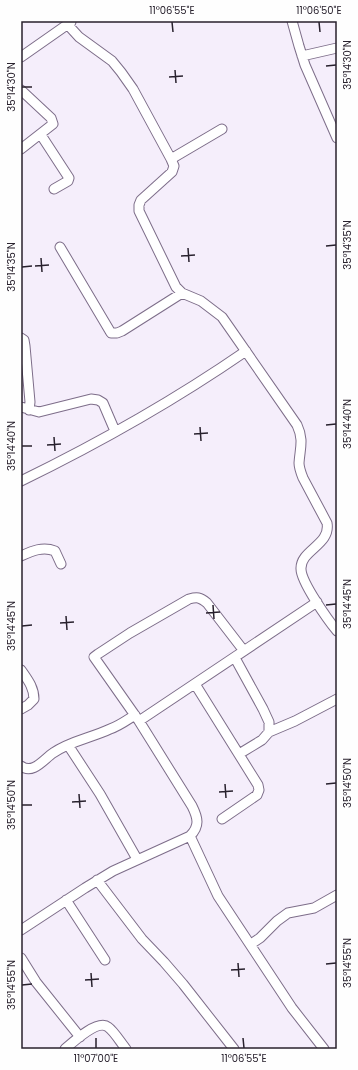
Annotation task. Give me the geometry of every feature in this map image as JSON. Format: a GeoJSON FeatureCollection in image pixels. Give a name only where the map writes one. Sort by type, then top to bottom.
{"type":"FeatureCollection","features":[{"type":"Feature","properties":{"kind":"street"},"geometry":{"type":"LineString","coordinates":[[292,21],[302,56],[337,138]]}},
{"type":"Feature","properties":{"kind":"street"},"geometry":{"type":"LineString","coordinates":[[21,57],[70,23],[79,37],[112,61],[133,89],[174,166],[172,172],[141,200],[139,211],[176,287],[182,293],[201,301],[222,317],[297,426],[302,441],[299,464],[300,471],[332,532],[306,556],[302,563],[301,569],[303,578],[337,631]]}},
{"type":"Feature","properties":{"kind":"street"},"geometry":{"type":"LineString","coordinates":[[302,56],[337,48]]}},
{"type":"Feature","properties":{"kind":"street"},"geometry":{"type":"LineString","coordinates":[[21,90],[53,121],[51,127],[21,148]]}},
{"type":"Feature","properties":{"kind":"street"},"geometry":{"type":"LineString","coordinates":[[171,159],[222,129]]}},
{"type":"Feature","properties":{"kind":"street"},"geometry":{"type":"LineString","coordinates":[[41,135],[69,178],[68,181],[54,189]]}},
{"type":"Feature","properties":{"kind":"street"},"geometry":{"type":"LineString","coordinates":[[60,247],[111,333],[122,331],[182,293]]}},
{"type":"Feature","properties":{"kind":"street"},"geometry":{"type":"LineString","coordinates":[[21,338],[24,340],[25,346],[30,402],[25,408],[39,412],[91,399],[98,400],[103,403],[115,431]]}},
{"type":"Feature","properties":{"kind":"street"},"geometry":{"type":"LineString","coordinates":[[21,481],[145,415],[200,382],[246,351]]}},
{"type":"Feature","properties":{"kind":"street"},"geometry":{"type":"LineString","coordinates":[[21,556],[32,551],[49,549],[55,551],[61,564]]}},
{"type":"Feature","properties":{"kind":"street"},"geometry":{"type":"LineString","coordinates":[[21,930],[97,880],[137,859],[190,836],[197,827],[198,820],[196,813],[137,718],[94,657],[130,633],[195,597],[202,598],[244,651]]}},
{"type":"Feature","properties":{"kind":"street"},"geometry":{"type":"LineString","coordinates":[[21,766],[29,769],[68,745],[137,718],[195,684],[317,602]]}},
{"type":"Feature","properties":{"kind":"street"},"geometry":{"type":"LineString","coordinates":[[235,658],[269,722],[269,732]]}},
{"type":"Feature","properties":{"kind":"street"},"geometry":{"type":"LineString","coordinates":[[21,670],[34,692],[34,699],[21,709]]}},
{"type":"Feature","properties":{"kind":"street"},"geometry":{"type":"LineString","coordinates":[[195,684],[258,785],[259,790],[257,795],[222,819]]}},
{"type":"Feature","properties":{"kind":"street"},"geometry":{"type":"LineString","coordinates":[[239,754],[262,740],[269,732],[295,721],[337,699]]}},
{"type":"Feature","properties":{"kind":"street"},"geometry":{"type":"LineString","coordinates":[[68,745],[100,794],[137,859]]}},
{"type":"Feature","properties":{"kind":"street"},"geometry":{"type":"LineString","coordinates":[[190,836],[213,886],[292,1008],[324,1049]]}},
{"type":"Feature","properties":{"kind":"street"},"geometry":{"type":"LineString","coordinates":[[97,880],[142,939],[183,984],[234,1049]]}},
{"type":"Feature","properties":{"kind":"street"},"geometry":{"type":"LineString","coordinates":[[251,944],[260,938],[277,921],[288,914],[314,908],[337,895]]}},
{"type":"Feature","properties":{"kind":"street"},"geometry":{"type":"LineString","coordinates":[[66,900],[105,960]]}},
{"type":"Feature","properties":{"kind":"street"},"geometry":{"type":"LineString","coordinates":[[21,958],[36,982],[80,1037]]}},
{"type":"Feature","properties":{"kind":"street"},"geometry":{"type":"LineString","coordinates":[[65,1049],[80,1037],[104,1024],[109,1027],[126,1049]]}}]}
